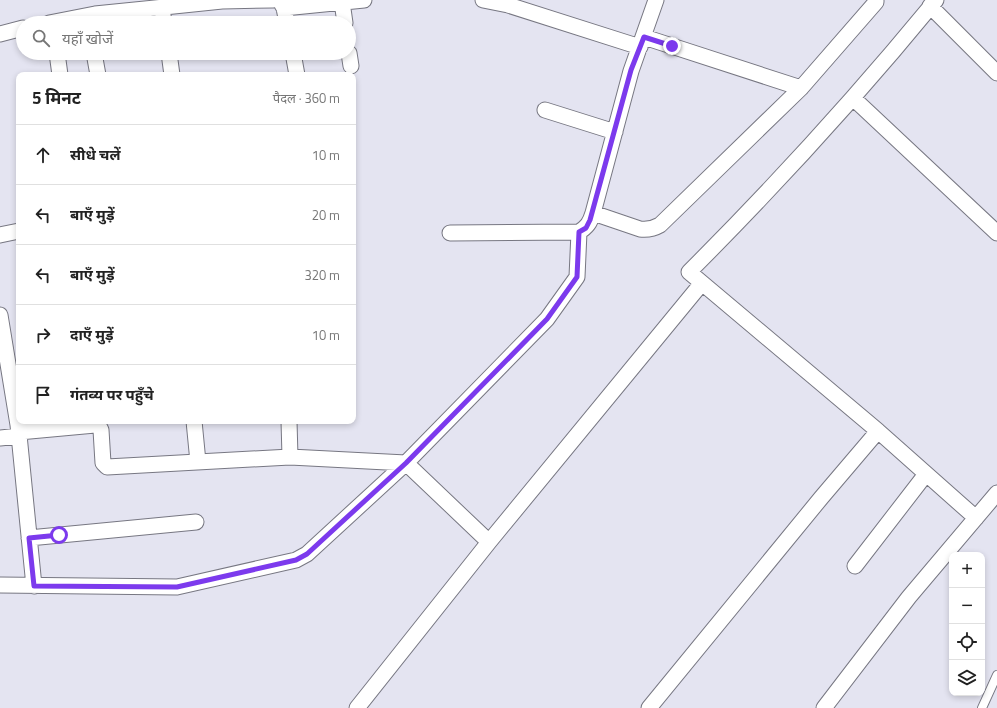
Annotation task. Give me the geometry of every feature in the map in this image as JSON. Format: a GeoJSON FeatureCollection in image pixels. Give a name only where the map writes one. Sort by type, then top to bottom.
{"type":"FeatureCollection","features":[{"type":"Feature","properties":{"kind":"street"},"geometry":{"type":"LineString","coordinates":[[100,16],[144,4],[162,7],[222,1],[277,3],[364,0]]}},
{"type":"Feature","properties":{"kind":"street"},"geometry":{"type":"LineString","coordinates":[[483,0],[508,4],[801,88]]}},
{"type":"Feature","properties":{"kind":"street"},"geometry":{"type":"LineString","coordinates":[[450,234],[579,232],[586,228],[592,213],[631,70],[656,0]]}},
{"type":"Feature","properties":{"kind":"street"},"geometry":{"type":"LineString","coordinates":[[592,213],[640,229],[647,230],[660,225],[801,88],[876,2],[876,0]]}},
{"type":"Feature","properties":{"kind":"street"},"geometry":{"type":"LineString","coordinates":[[346,16],[347,1]]}},
{"type":"Feature","properties":{"kind":"street"},"geometry":{"type":"LineString","coordinates":[[277,3],[284,16]]}},
{"type":"Feature","properties":{"kind":"street"},"geometry":{"type":"LineString","coordinates":[[976,518],[878,431],[689,272],[749,211],[853,98],[933,3],[997,73]]}},
{"type":"Feature","properties":{"kind":"street"},"geometry":{"type":"LineString","coordinates":[[162,7],[163,16]]}},
{"type":"Feature","properties":{"kind":"street"},"geometry":{"type":"LineString","coordinates":[[0,34],[16,30]]}},
{"type":"Feature","properties":{"kind":"street"},"geometry":{"type":"LineString","coordinates":[[58,60],[60,72]]}},
{"type":"Feature","properties":{"kind":"street"},"geometry":{"type":"LineString","coordinates":[[95,60],[97,72]]}},
{"type":"Feature","properties":{"kind":"street"},"geometry":{"type":"LineString","coordinates":[[170,60],[172,72]]}},
{"type":"Feature","properties":{"kind":"street"},"geometry":{"type":"LineString","coordinates":[[294,60],[296,72]]}},
{"type":"Feature","properties":{"kind":"street"},"geometry":{"type":"LineString","coordinates":[[853,98],[997,233]]}},
{"type":"Feature","properties":{"kind":"street"},"geometry":{"type":"LineString","coordinates":[[545,110],[614,132]]}},
{"type":"Feature","properties":{"kind":"street"},"geometry":{"type":"LineString","coordinates":[[0,234],[16,231]]}},
{"type":"Feature","properties":{"kind":"street"},"geometry":{"type":"LineString","coordinates":[[0,585],[177,587],[296,560],[307,554],[406,463],[547,319],[577,277],[579,232]]}},
{"type":"Feature","properties":{"kind":"street"},"geometry":{"type":"LineString","coordinates":[[357,708],[489,542],[702,283]]}},
{"type":"Feature","properties":{"kind":"street"},"geometry":{"type":"LineString","coordinates":[[0,315],[4,366],[16,420]]}},
{"type":"Feature","properties":{"kind":"street"},"geometry":{"type":"LineString","coordinates":[[17,424],[34,586]]}},
{"type":"Feature","properties":{"kind":"street"},"geometry":{"type":"LineString","coordinates":[[194,424],[198,462]]}},
{"type":"Feature","properties":{"kind":"street"},"geometry":{"type":"LineString","coordinates":[[289,424],[290,457]]}},
{"type":"Feature","properties":{"kind":"street"},"geometry":{"type":"LineString","coordinates":[[0,438],[19,434],[95,425],[99,426],[101,430],[103,463],[107,467],[290,457],[406,463],[489,542]]}},
{"type":"Feature","properties":{"kind":"street"},"geometry":{"type":"LineString","coordinates":[[649,708],[821,498],[878,431]]}},
{"type":"Feature","properties":{"kind":"street"},"geometry":{"type":"LineString","coordinates":[[855,566],[926,474]]}},
{"type":"Feature","properties":{"kind":"street"},"geometry":{"type":"LineString","coordinates":[[824,708],[909,597],[997,493]]}},
{"type":"Feature","properties":{"kind":"street"},"geometry":{"type":"LineString","coordinates":[[29,538],[196,522]]}},
{"type":"Feature","properties":{"kind":"lane"},"geometry":{"type":"LineString","coordinates":[[982,708],[997,675]]}},
{"type":"Feature","properties":{"kind":"route"},"geometry":{"type":"LineString","coordinates":[[59,535],[29,538],[34,586],[177,587],[296,560],[307,554],[406,463],[547,319],[577,277],[579,232],[586,228],[590,220],[631,70],[644,37],[672,46]]}}]}
